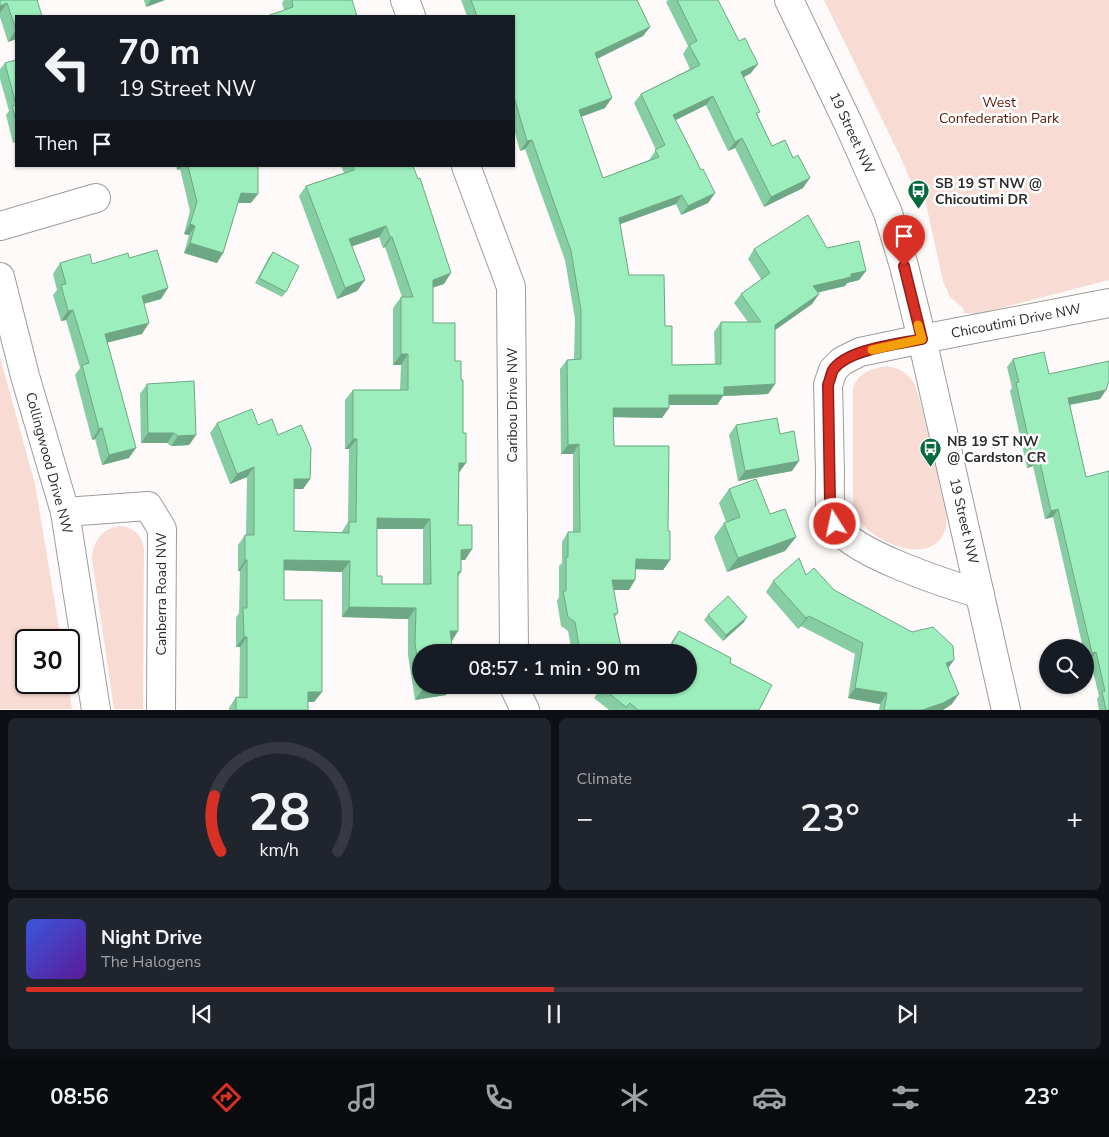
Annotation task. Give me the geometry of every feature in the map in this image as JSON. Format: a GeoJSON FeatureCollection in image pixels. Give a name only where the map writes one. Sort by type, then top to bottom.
{"type":"FeatureCollection","features":[{"type":"Feature","properties":{"kind":"street"},"geometry":{"type":"LineString","coordinates":[[405,0],[411,15]]}},
{"type":"Feature","properties":{"kind":"street","name":"19 Street NW"},"geometry":{"type":"LineString","coordinates":[[789,0],[849,125],[888,213],[904,266],[922,339],[1006,710]]}},
{"type":"Feature","properties":{"kind":"street","name":"Caribou Drive NW"},"geometry":{"type":"LineString","coordinates":[[466,167],[511,287],[514,644]]}},
{"type":"Feature","properties":{"kind":"street"},"geometry":{"type":"LineString","coordinates":[[0,226],[96,198]]}},
{"type":"Feature","properties":{"kind":"street","name":"Collingwood Drive NW"},"geometry":{"type":"LineString","coordinates":[[0,277],[25,376],[65,512],[96,710]]}},
{"type":"Feature","properties":{"kind":"street","name":"Chicoutimi Drive NW"},"geometry":{"type":"LineString","coordinates":[[980,594],[938,582],[858,547],[844,536],[835,524],[830,502],[828,385],[833,370],[842,361],[860,352],[1109,303]]}},
{"type":"Feature","properties":{"kind":"street","name":"Canberra Road NW"},"geometry":{"type":"LineString","coordinates":[[65,512],[148,506],[162,529],[161,710]]}},
{"type":"Feature","properties":{"kind":"street"},"geometry":{"type":"LineString","coordinates":[[518,694],[525,710]]}},
{"type":"Feature","properties":{"kind":"green space","name":"West Confederation Park"},"geometry":{"type":"Polygon","coordinates":[[[824,0],[1109,0],[1109,280],[977,314],[964,313],[963,308],[950,297],[943,281],[925,199],[919,200],[899,154],[824,0]]]}},
{"type":"Feature","properties":{"kind":"green space"},"geometry":{"type":"Polygon","coordinates":[[[0,357],[35,484],[59,629],[15,629],[15,694],[70,694],[72,709],[0,709],[0,357]]]}},
{"type":"Feature","properties":{"kind":"green space"},"geometry":{"type":"Polygon","coordinates":[[[886,366],[903,372],[915,385],[933,452],[945,510],[946,527],[943,534],[934,545],[922,549],[907,549],[879,538],[861,523],[853,511],[853,387],[866,372],[886,366]]]}},
{"type":"Feature","properties":{"kind":"green space"},"geometry":{"type":"Polygon","coordinates":[[[123,526],[137,534],[144,548],[143,709],[114,709],[92,559],[94,546],[100,536],[110,529],[123,526]]]}},
{"type":"Feature","properties":{"kind":"building"},"geometry":{"type":"Polygon","coordinates":[[[0,0],[37,0],[42,15],[15,15],[15,27],[7,3],[0,6],[0,0]]]}},
{"type":"Feature","properties":{"kind":"building"},"geometry":{"type":"Polygon","coordinates":[[[292,0],[352,0],[357,15],[270,15],[293,7],[292,0]]]}},
{"type":"Feature","properties":{"kind":"building"},"geometry":{"type":"Polygon","coordinates":[[[471,0],[637,0],[650,27],[595,53],[612,98],[579,110],[603,178],[659,157],[655,150],[665,145],[641,94],[700,65],[689,45],[697,41],[677,0],[718,0],[739,41],[745,38],[758,64],[741,72],[760,112],[756,113],[772,146],[785,140],[793,158],[798,155],[810,178],[771,197],[742,138],[735,142],[713,96],[673,115],[715,193],[688,206],[682,195],[619,218],[629,275],[664,275],[665,326],[672,326],[672,365],[721,364],[721,322],[761,322],[741,294],[770,273],[754,249],[808,215],[827,248],[859,241],[866,271],[851,274],[851,277],[813,286],[819,294],[775,325],[775,384],[724,387],[724,395],[669,395],[669,408],[613,408],[614,446],[669,446],[668,531],[670,531],[670,560],[636,559],[635,580],[612,580],[618,613],[614,614],[620,644],[579,644],[575,622],[568,617],[563,591],[566,591],[568,532],[580,532],[579,444],[568,445],[567,360],[581,359],[581,310],[571,251],[532,140],[527,141],[515,100],[515,15],[477,15],[471,0]]]}},
{"type":"Feature","properties":{"kind":"building"},"geometry":{"type":"Polygon","coordinates":[[[15,60],[15,101],[5,63],[15,60]]]}},
{"type":"Feature","properties":{"kind":"building"},"geometry":{"type":"Polygon","coordinates":[[[15,105],[15,117],[12,106],[15,105]]]}},
{"type":"Feature","properties":{"kind":"building"},"geometry":{"type":"Polygon","coordinates":[[[188,167],[258,167],[258,194],[241,193],[223,253],[190,243],[195,226],[190,224],[197,202],[188,167]]]}},
{"type":"Feature","properties":{"kind":"building"},"geometry":{"type":"Polygon","coordinates":[[[353,167],[413,167],[418,179],[420,178],[451,273],[433,280],[433,323],[455,323],[455,361],[461,361],[461,380],[463,380],[463,433],[466,433],[466,463],[459,463],[458,525],[472,525],[472,549],[461,550],[461,572],[458,572],[458,631],[450,631],[452,644],[415,644],[416,608],[349,607],[350,561],[284,560],[284,600],[322,600],[322,692],[308,692],[308,710],[236,710],[236,697],[247,698],[247,637],[244,637],[243,608],[247,608],[245,535],[254,535],[254,467],[237,474],[217,423],[252,409],[258,425],[272,419],[278,435],[301,425],[311,448],[310,479],[294,479],[294,531],[349,533],[349,522],[356,522],[357,439],[353,439],[353,390],[408,390],[408,354],[401,354],[401,297],[413,297],[392,237],[390,237],[386,226],[349,239],[365,280],[345,288],[306,186],[354,170],[353,167]],[[377,518],[377,576],[382,576],[382,584],[431,584],[430,519],[377,518]]]}},
{"type":"Feature","properties":{"kind":"building"},"geometry":{"type":"Polygon","coordinates":[[[157,250],[168,288],[142,296],[149,323],[105,334],[136,448],[109,455],[102,428],[99,429],[82,365],[89,363],[73,310],[68,311],[61,285],[66,284],[60,263],[90,254],[92,264],[128,253],[129,258],[157,250]]]}},
{"type":"Feature","properties":{"kind":"building"},"geometry":{"type":"Polygon","coordinates":[[[273,252],[299,266],[286,292],[259,278],[273,252]]]}},
{"type":"Feature","properties":{"kind":"building"},"geometry":{"type":"Polygon","coordinates":[[[1044,352],[1049,374],[1109,361],[1109,381],[1106,390],[1068,398],[1086,477],[1109,471],[1109,710],[1106,710],[1102,691],[1105,691],[1096,652],[1094,652],[1094,639],[1089,639],[1058,509],[1051,511],[1039,458],[1033,459],[1016,383],[1019,382],[1013,359],[1044,352]]]}},
{"type":"Feature","properties":{"kind":"building"},"geometry":{"type":"Polygon","coordinates":[[[194,381],[196,435],[178,436],[174,433],[148,433],[147,384],[194,381]]]}},
{"type":"Feature","properties":{"kind":"building"},"geometry":{"type":"Polygon","coordinates":[[[777,418],[780,434],[794,431],[799,461],[745,471],[736,425],[777,418]]]}},
{"type":"Feature","properties":{"kind":"building"},"geometry":{"type":"Polygon","coordinates":[[[756,479],[770,514],[785,509],[796,537],[738,558],[724,523],[740,517],[729,489],[756,479]]]}},
{"type":"Feature","properties":{"kind":"building"},"geometry":{"type":"Polygon","coordinates":[[[799,558],[806,575],[814,568],[834,590],[912,632],[933,627],[953,646],[954,660],[946,663],[959,694],[943,703],[922,710],[884,710],[887,693],[855,688],[863,643],[809,616],[806,618],[773,581],[799,558]]]}},
{"type":"Feature","properties":{"kind":"building"},"geometry":{"type":"Polygon","coordinates":[[[728,596],[747,617],[726,635],[708,615],[728,596]]]}},
{"type":"Feature","properties":{"kind":"building"},"geometry":{"type":"Polygon","coordinates":[[[679,631],[731,658],[730,663],[772,685],[759,710],[638,710],[630,703],[626,707],[610,694],[697,694],[697,644],[672,644],[679,631]]]}},
{"type":"Feature","properties":{"kind":"slow traffic"},"geometry":{"type":"LineString","coordinates":[[872,350],[922,339],[918,325]]}},
{"type":"Feature","properties":{"kind":"place","name":"SB 19 ST NW @ Chicoutimi DR"},"geometry":{"type":"Point","coordinates":[919,210]}},
{"type":"Feature","properties":{"kind":"place","name":"NB 19 ST NW @ Cardston CR"},"geometry":{"type":"Point","coordinates":[931,468]}},
{"type":"Feature","properties":{"kind":"route"},"geometry":{"type":"LineString","coordinates":[[835,524],[830,502],[828,385],[833,370],[842,361],[860,352],[922,339],[904,266]]}}]}
